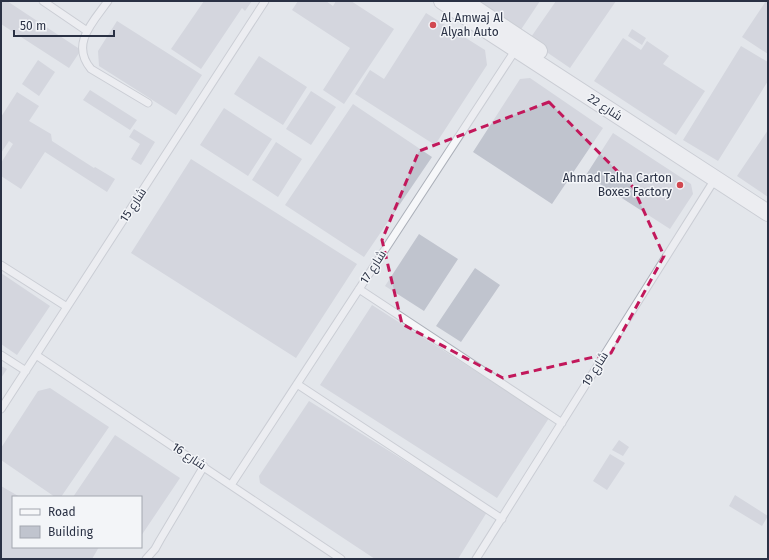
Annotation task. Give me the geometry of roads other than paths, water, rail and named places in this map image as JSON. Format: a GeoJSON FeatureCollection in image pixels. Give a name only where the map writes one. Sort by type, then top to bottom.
{"type":"FeatureCollection","features":[{"type":"Feature","properties":{"kind":"street","name":"شارع 22"},"geometry":{"type":"LineString","coordinates":[[442,1],[768,213]]}},
{"type":"Feature","properties":{"kind":"street","name":"شارع 22"},"geometry":{"type":"LineString","coordinates":[[464,1],[768,204]]}},
{"type":"Feature","properties":{"kind":"lane"},"geometry":{"type":"LineString","coordinates":[[43,1],[87,31]]}},
{"type":"Feature","properties":{"kind":"lane"},"geometry":{"type":"LineString","coordinates":[[108,1],[84,37],[82,44],[83,55],[86,63],[91,69],[148,103]]}},
{"type":"Feature","properties":{"kind":"lane","name":"شارع 15"},"geometry":{"type":"LineString","coordinates":[[1,409],[265,1]]}},
{"type":"Feature","properties":{"kind":"lane","name":"شارع 17"},"geometry":{"type":"LineString","coordinates":[[231,485],[516,49]]}},
{"type":"Feature","properties":{"kind":"lane","name":"شارع 19"},"geometry":{"type":"LineString","coordinates":[[476,559],[715,179]]}},
{"type":"Feature","properties":{"kind":"lane"},"geometry":{"type":"LineString","coordinates":[[1,265],[67,307]]}},
{"type":"Feature","properties":{"kind":"lane"},"geometry":{"type":"LineString","coordinates":[[359,290],[562,423]]}},
{"type":"Feature","properties":{"kind":"lane"},"geometry":{"type":"LineString","coordinates":[[1,355],[26,371]]}},
{"type":"Feature","properties":{"kind":"lane","name":"شارع 16"},"geometry":{"type":"LineString","coordinates":[[36,355],[341,559]]}},
{"type":"Feature","properties":{"kind":"lane"},"geometry":{"type":"LineString","coordinates":[[297,384],[502,519]]}},
{"type":"Feature","properties":{"kind":"lane"},"geometry":{"type":"LineString","coordinates":[[146,559],[160,540],[204,466]]}},
{"type":"Feature","properties":{"kind":"place","name":"Al Amwaj Al Alyah Auto"},"geometry":{"type":"Point","coordinates":[433,25]}},
{"type":"Feature","properties":{"kind":"place","name":"Ahmad Talha Carton Boxes Factory"},"geometry":{"type":"Point","coordinates":[680,185]}}]}
